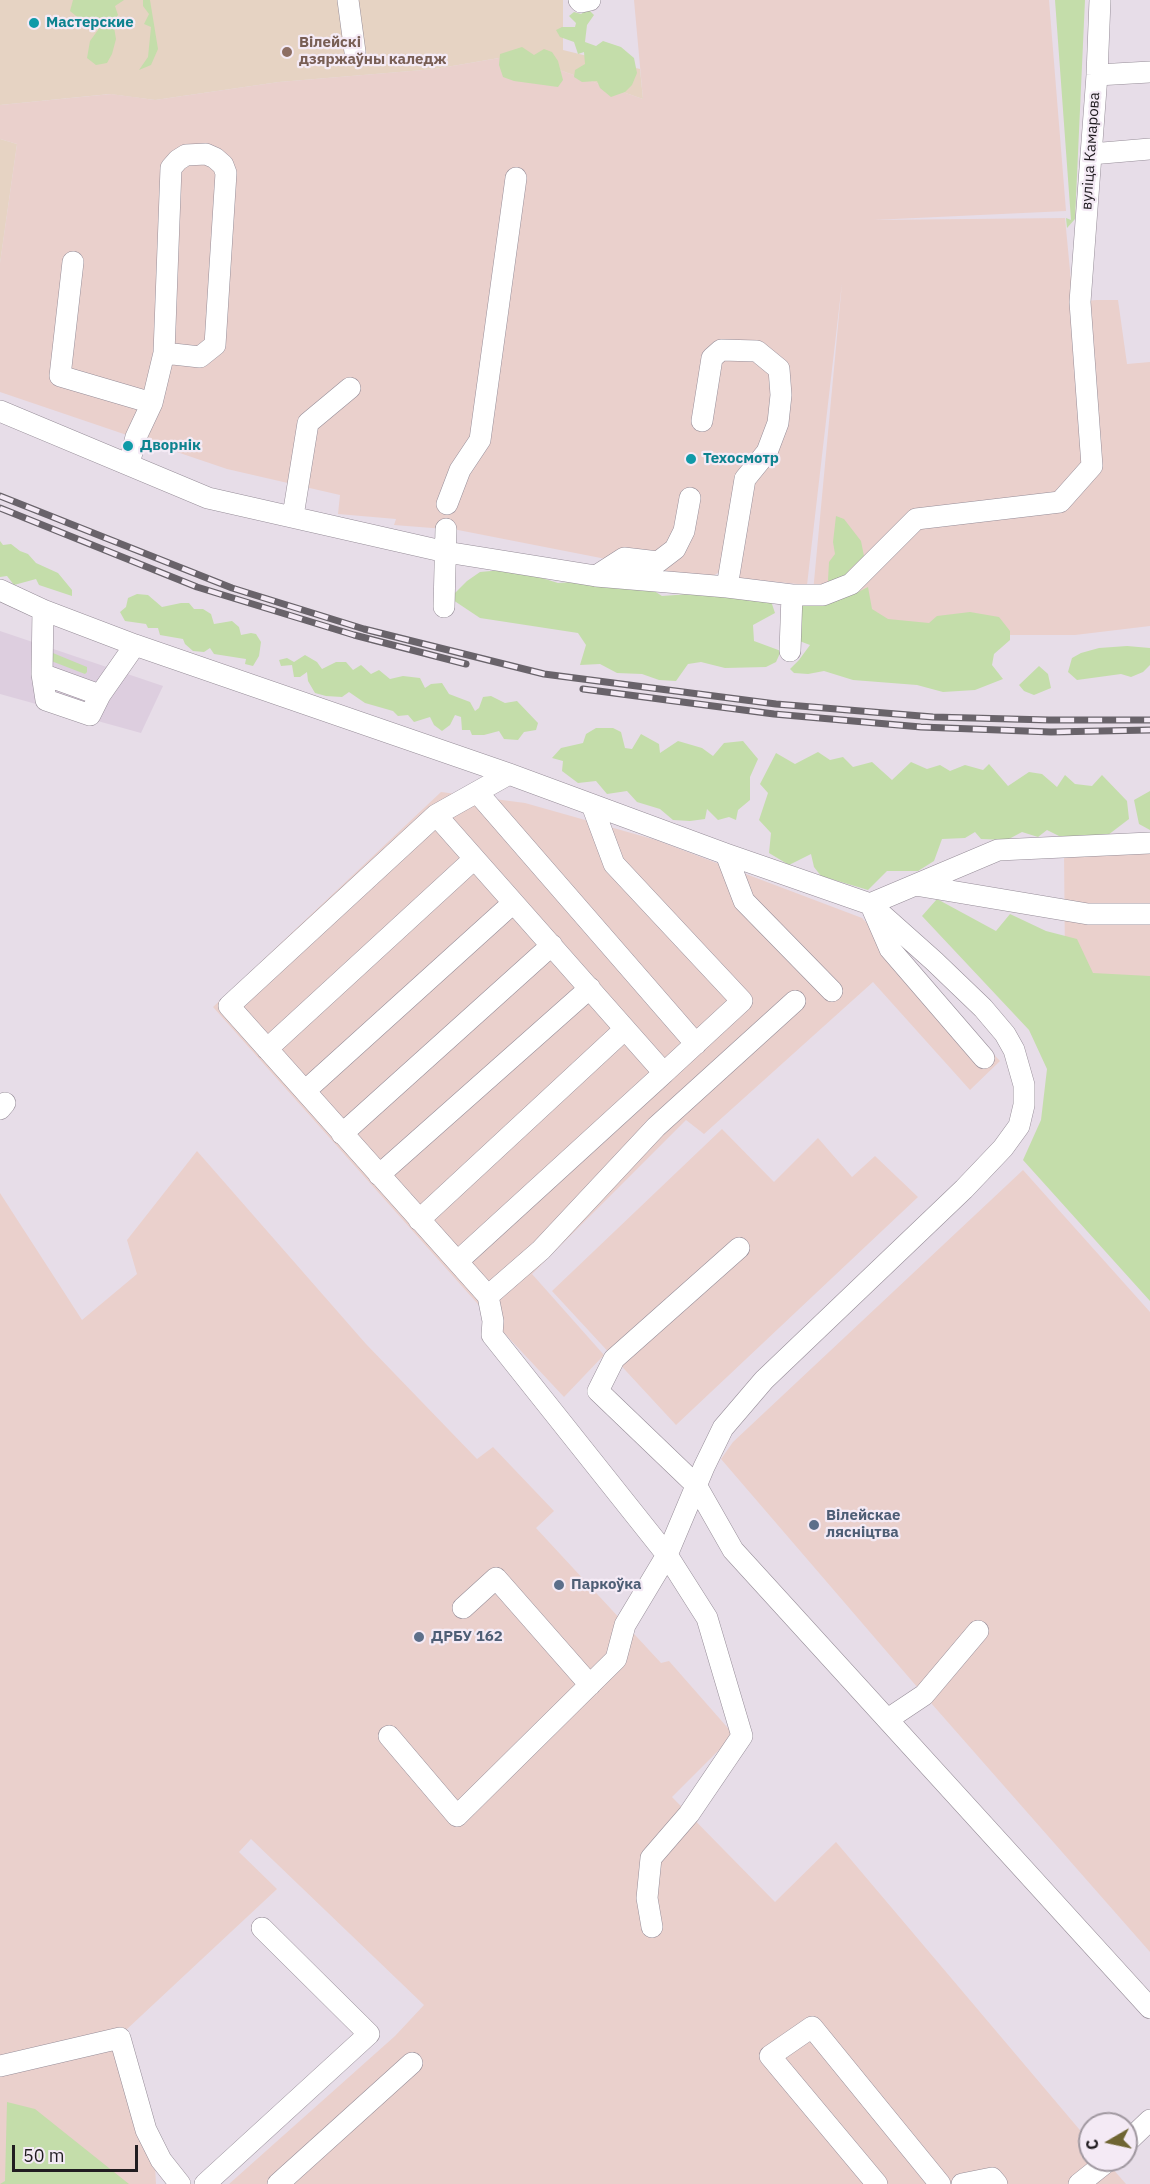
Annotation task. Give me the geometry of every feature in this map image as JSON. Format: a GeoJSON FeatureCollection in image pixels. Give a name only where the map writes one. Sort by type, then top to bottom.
{"type":"FeatureCollection","features":[{"type":"Feature","properties":{"kind":"street"},"geometry":{"type":"LineString","coordinates":[[348,0],[355,52]]}},
{"type":"Feature","properties":{"kind":"street"},"geometry":{"type":"LineString","coordinates":[[579,0],[580,2],[590,0]]}},
{"type":"Feature","properties":{"kind":"street","name":"вуліца Камарова"},"geometry":{"type":"LineString","coordinates":[[0,411],[208,498],[446,552],[596,576],[727,586],[792,595],[823,595],[851,584],[916,519],[1059,502],[1092,466],[1080,302],[1097,75],[1100,0]]}},
{"type":"Feature","properties":{"kind":"street"},"geometry":{"type":"LineString","coordinates":[[1097,75],[1150,72]]}},
{"type":"Feature","properties":{"kind":"street"},"geometry":{"type":"LineString","coordinates":[[1091,154],[1150,149]]}},
{"type":"Feature","properties":{"kind":"street"},"geometry":{"type":"LineString","coordinates":[[129,464],[136,437],[152,403],[164,353],[171,168],[186,155],[206,154],[223,165],[226,173],[215,345],[200,357],[164,353]]}},
{"type":"Feature","properties":{"kind":"street"},"geometry":{"type":"LineString","coordinates":[[447,504],[460,470],[480,440],[516,178]]}},
{"type":"Feature","properties":{"kind":"street"},"geometry":{"type":"LineString","coordinates":[[73,262],[60,376],[152,403]]}},
{"type":"Feature","properties":{"kind":"street"},"geometry":{"type":"LineString","coordinates":[[702,422],[712,358],[721,350],[757,351],[779,369],[781,395],[778,423],[767,452],[745,479],[727,586]]}},
{"type":"Feature","properties":{"kind":"street"},"geometry":{"type":"LineString","coordinates":[[293,516],[308,423],[350,388]]}},
{"type":"Feature","properties":{"kind":"street"},"geometry":{"type":"LineString","coordinates":[[596,576],[624,558],[658,562],[675,549],[684,531],[690,498]]}},
{"type":"Feature","properties":{"kind":"street"},"geometry":{"type":"LineString","coordinates":[[444,607],[446,529]]}},
{"type":"Feature","properties":{"kind":"street"},"geometry":{"type":"LineString","coordinates":[[0,590],[44,610],[135,645],[509,774],[870,904],[975,1000],[1005,1035],[1014,1050],[1022,1074],[1025,1095],[1023,1115],[1019,1126],[1004,1148],[964,1189],[764,1380],[723,1428],[667,1555],[625,1625],[616,1659],[457,1816],[389,1736]]}},
{"type":"Feature","properties":{"kind":"street"},"geometry":{"type":"LineString","coordinates":[[790,651],[792,595]]}},
{"type":"Feature","properties":{"kind":"street"},"geometry":{"type":"LineString","coordinates":[[44,610],[42,674],[100,695],[135,645]]}},
{"type":"Feature","properties":{"kind":"street"},"geometry":{"type":"LineString","coordinates":[[509,774],[436,815],[229,1006],[488,1296],[493,1321],[492,1335],[667,1555],[707,1618],[742,1736],[689,1814],[651,1858],[647,1898],[652,1927]]}},
{"type":"Feature","properties":{"kind":"street"},"geometry":{"type":"LineString","coordinates":[[477,792],[696,1044]]}},
{"type":"Feature","properties":{"kind":"street"},"geometry":{"type":"LineString","coordinates":[[458,1261],[742,1001],[614,864],[592,805]]}},
{"type":"Feature","properties":{"kind":"street"},"geometry":{"type":"LineString","coordinates":[[436,815],[664,1073]]}},
{"type":"Feature","properties":{"kind":"street"},"geometry":{"type":"LineString","coordinates":[[870,904],[998,850],[1150,843]]}},
{"type":"Feature","properties":{"kind":"street"},"geometry":{"type":"LineString","coordinates":[[726,854],[744,901],[832,991]]}},
{"type":"Feature","properties":{"kind":"street"},"geometry":{"type":"LineString","coordinates":[[267,1049],[474,859]]}},
{"type":"Feature","properties":{"kind":"street"},"geometry":{"type":"LineString","coordinates":[[915,885],[1088,914],[1150,914]]}},
{"type":"Feature","properties":{"kind":"street"},"geometry":{"type":"LineString","coordinates":[[305,1091],[513,903]]}},
{"type":"Feature","properties":{"kind":"street"},"geometry":{"type":"LineString","coordinates":[[870,904],[890,950],[984,1058]]}},
{"type":"Feature","properties":{"kind":"street"},"geometry":{"type":"LineString","coordinates":[[342,1134],[552,945]]}},
{"type":"Feature","properties":{"kind":"street"},"geometry":{"type":"LineString","coordinates":[[379,1175],[590,988]]}},
{"type":"Feature","properties":{"kind":"street"},"geometry":{"type":"LineString","coordinates":[[488,1296],[541,1250],[656,1127],[795,1001]]}},
{"type":"Feature","properties":{"kind":"street"},"geometry":{"type":"LineString","coordinates":[[419,1220],[624,1030]]}},
{"type":"Feature","properties":{"kind":"street"},"geometry":{"type":"LineString","coordinates":[[740,1248],[615,1359],[598,1391],[696,1485],[732,1550],[1150,2008]]}},
{"type":"Feature","properties":{"kind":"street"},"geometry":{"type":"LineString","coordinates":[[463,1608],[496,1578],[590,1684]]}},
{"type":"Feature","properties":{"kind":"street"},"geometry":{"type":"LineString","coordinates":[[888,1719],[924,1695],[978,1631]]}},
{"type":"Feature","properties":{"kind":"street"},"geometry":{"type":"LineString","coordinates":[[205,2184],[369,2034],[262,1928]]}},
{"type":"Feature","properties":{"kind":"street"},"geometry":{"type":"LineString","coordinates":[[877,2184],[770,2056],[812,2027],[940,2184]]}},
{"type":"Feature","properties":{"kind":"street"},"geometry":{"type":"LineString","coordinates":[[0,2066],[120,2038],[146,2130],[160,2160],[180,2184]]}},
{"type":"Feature","properties":{"kind":"street"},"geometry":{"type":"LineString","coordinates":[[278,2184],[412,2063]]}},
{"type":"Feature","properties":{"kind":"street"},"geometry":{"type":"LineString","coordinates":[[1138,2132],[1150,2120]]}},
{"type":"Feature","properties":{"kind":"street"},"geometry":{"type":"LineString","coordinates":[[1079,2184],[1094,2172]]}},
{"type":"Feature","properties":{"kind":"street"},"geometry":{"type":"LineString","coordinates":[[962,2184],[992,2178],[998,2184]]}},
{"type":"Feature","properties":{"kind":"shaded area","name":"Вілейскі дзяржаўны каледж"},"geometry":{"type":"Polygon","coordinates":[[[0,0],[563,0],[563,50],[640,69],[643,99],[516,55],[435,69],[279,82],[155,100],[110,94],[0,105],[0,0]]]}},
{"type":"Feature","properties":{"kind":"shaded area"},"geometry":{"type":"Polygon","coordinates":[[[634,0],[1049,0],[1066,211],[873,220],[1065,218],[1073,302],[1118,300],[1127,364],[1150,362],[1150,626],[1075,635],[809,635],[842,283],[807,585],[739,578],[723,570],[708,579],[458,530],[394,525],[396,519],[338,514],[340,495],[227,469],[0,392],[0,263],[17,144],[0,139],[0,105],[111,94],[155,100],[279,82],[435,69],[516,55],[643,99],[634,0]]]}},
{"type":"Feature","properties":{"kind":"shaded area"},"geometry":{"type":"Polygon","coordinates":[[[0,139],[17,144],[0,263],[0,139]]]}},
{"type":"Feature","properties":{"kind":"shaded area"},"geometry":{"type":"Polygon","coordinates":[[[0,631],[163,686],[141,733],[0,694],[0,631]]]}},
{"type":"Feature","properties":{"kind":"shaded area"},"geometry":{"type":"Polygon","coordinates":[[[441,792],[525,803],[656,840],[862,918],[1000,1061],[970,1090],[873,982],[704,1134],[686,1120],[532,1274],[604,1355],[564,1397],[493,1321],[213,1007],[441,792]]]}},
{"type":"Feature","properties":{"kind":"shaded area"},"geometry":{"type":"Polygon","coordinates":[[[1150,848],[1150,1005],[1065,965],[1064,851],[1150,848]]]}},
{"type":"Feature","properties":{"kind":"shaded area"},"geometry":{"type":"Polygon","coordinates":[[[722,1129],[774,1182],[818,1138],[852,1177],[875,1156],[918,1197],[676,1425],[552,1291],[722,1129]]]}},
{"type":"Feature","properties":{"kind":"shaded area"},"geometry":{"type":"Polygon","coordinates":[[[197,1151],[366,1344],[477,1459],[493,1447],[554,1511],[536,1528],[661,1663],[669,1661],[734,1735],[672,1797],[775,1902],[836,1842],[1078,2128],[1078,2172],[1116,2172],[1126,2184],[229,2184],[395,2036],[424,2005],[251,1839],[239,1852],[277,1889],[126,2030],[155,2166],[156,2184],[0,2184],[0,1193],[82,1320],[137,1274],[127,1240],[197,1151]]]}},
{"type":"Feature","properties":{"kind":"shaded area"},"geometry":{"type":"Polygon","coordinates":[[[1023,1170],[1150,1312],[1150,1952],[721,1459],[733,1442],[1023,1170]]]}},
{"type":"Feature","properties":{"kind":"green space"},"geometry":{"type":"Polygon","coordinates":[[[73,0],[124,0],[115,6],[118,15],[113,21],[116,39],[107,63],[96,65],[87,58],[90,41],[98,30],[96,19],[89,22],[81,20],[70,11],[73,0]]]}},
{"type":"Feature","properties":{"kind":"green space"},"geometry":{"type":"Polygon","coordinates":[[[143,0],[150,0],[158,49],[151,65],[139,70],[148,57],[151,27],[144,24],[149,14],[143,6],[143,0]]]}},
{"type":"Feature","properties":{"kind":"green space"},"geometry":{"type":"Polygon","coordinates":[[[1055,0],[1085,0],[1075,219],[1067,228],[1066,218],[1071,220],[1055,0]]]}},
{"type":"Feature","properties":{"kind":"green space"},"geometry":{"type":"Polygon","coordinates":[[[588,9],[594,15],[587,25],[585,42],[596,46],[603,41],[621,47],[634,58],[637,73],[632,85],[625,92],[611,97],[600,88],[597,81],[582,82],[574,77],[575,70],[585,64],[584,52],[578,54],[574,42],[560,37],[556,30],[562,27],[575,27],[576,23],[569,16],[574,12],[581,14],[588,9]]]}},
{"type":"Feature","properties":{"kind":"green space"},"geometry":{"type":"Polygon","coordinates":[[[522,47],[534,55],[544,49],[552,52],[558,61],[563,80],[558,87],[514,81],[503,77],[499,65],[500,54],[522,47]]]}},
{"type":"Feature","properties":{"kind":"green space"},"geometry":{"type":"Polygon","coordinates":[[[836,516],[844,519],[861,541],[864,556],[849,570],[843,593],[858,592],[868,587],[872,609],[888,619],[929,623],[937,616],[970,612],[999,617],[1010,631],[1010,640],[994,654],[992,665],[1003,679],[975,690],[943,692],[917,685],[853,680],[824,671],[808,674],[794,673],[790,669],[810,645],[781,634],[780,627],[791,619],[794,605],[829,593],[829,562],[835,554],[833,542],[836,516]]]}},
{"type":"Feature","properties":{"kind":"green space"},"geometry":{"type":"Polygon","coordinates":[[[0,541],[3,545],[11,544],[28,554],[36,563],[58,573],[72,590],[72,596],[39,585],[36,579],[14,585],[7,576],[0,577],[0,541]]]}},
{"type":"Feature","properties":{"kind":"green space"},"geometry":{"type":"Polygon","coordinates":[[[513,569],[558,583],[603,580],[648,587],[662,596],[703,593],[771,601],[775,613],[753,625],[754,641],[781,651],[776,662],[766,667],[725,668],[701,662],[688,664],[676,681],[659,680],[642,674],[617,673],[600,664],[580,665],[586,645],[578,633],[480,618],[450,598],[480,572],[513,569]]]}},
{"type":"Feature","properties":{"kind":"green space"},"geometry":{"type":"Polygon","coordinates":[[[137,594],[148,595],[162,607],[189,603],[194,609],[203,609],[211,614],[214,624],[232,621],[239,627],[241,635],[256,634],[261,642],[259,656],[253,666],[245,664],[246,659],[214,654],[210,648],[204,652],[193,651],[183,639],[160,635],[158,628],[148,628],[146,624],[125,621],[120,612],[126,607],[128,598],[137,594]]]}},
{"type":"Feature","properties":{"kind":"green space"},"geometry":{"type":"Polygon","coordinates":[[[1127,646],[1150,648],[1150,665],[1143,672],[1131,677],[1121,674],[1077,680],[1068,672],[1072,658],[1081,653],[1099,648],[1127,646]]]}},
{"type":"Feature","properties":{"kind":"green space"},"geometry":{"type":"Polygon","coordinates":[[[48,651],[87,667],[87,672],[85,674],[46,659],[48,651]]]}},
{"type":"Feature","properties":{"kind":"green space"},"geometry":{"type":"Polygon","coordinates":[[[305,655],[317,662],[322,669],[336,662],[346,662],[353,670],[361,665],[371,674],[379,670],[390,679],[403,676],[420,678],[425,688],[431,684],[442,683],[449,694],[470,702],[475,711],[479,708],[483,697],[491,696],[505,703],[517,701],[538,723],[536,730],[524,732],[518,740],[504,739],[499,731],[472,735],[470,730],[462,730],[461,717],[455,715],[450,725],[442,731],[434,725],[430,717],[414,722],[408,715],[398,716],[393,711],[365,703],[349,692],[342,697],[315,693],[308,681],[307,672],[300,677],[294,677],[292,665],[281,666],[279,660],[287,658],[294,662],[305,655]]]}},
{"type":"Feature","properties":{"kind":"green space"},"geometry":{"type":"Polygon","coordinates":[[[1039,666],[1048,674],[1051,688],[1034,695],[1024,691],[1019,685],[1039,666]]]}},
{"type":"Feature","properties":{"kind":"green space"},"geometry":{"type":"Polygon","coordinates":[[[596,728],[613,728],[621,732],[625,748],[632,749],[641,734],[659,744],[660,753],[678,741],[702,748],[713,756],[724,743],[743,741],[758,759],[750,777],[750,800],[738,810],[736,820],[729,817],[718,820],[707,809],[705,819],[673,820],[660,809],[637,802],[627,791],[607,794],[596,781],[578,783],[562,771],[563,761],[552,758],[561,748],[583,743],[586,734],[596,728]]]}},
{"type":"Feature","properties":{"kind":"green space"},"geometry":{"type":"Polygon","coordinates":[[[818,752],[830,760],[843,757],[853,767],[872,762],[892,780],[911,762],[927,769],[940,765],[950,771],[965,765],[983,770],[989,764],[1008,786],[1029,772],[1042,774],[1057,787],[1065,775],[1075,784],[1092,786],[1102,775],[1127,801],[1129,819],[1108,835],[1061,837],[1047,830],[1038,837],[1022,832],[1007,840],[981,839],[975,832],[965,838],[942,839],[934,861],[918,871],[887,871],[868,890],[821,876],[814,867],[811,854],[789,865],[769,853],[771,833],[759,820],[768,793],[760,784],[776,753],[795,764],[818,752]]]}},
{"type":"Feature","properties":{"kind":"green space"},"geometry":{"type":"Polygon","coordinates":[[[1150,791],[1150,830],[1139,824],[1134,800],[1150,791]]]}},
{"type":"Feature","properties":{"kind":"green space"},"geometry":{"type":"Polygon","coordinates":[[[937,899],[996,931],[1010,914],[1046,931],[1077,939],[1093,973],[1150,976],[1150,1301],[1023,1160],[1041,1120],[1047,1069],[1029,1030],[922,916],[937,899]]]}},
{"type":"Feature","properties":{"kind":"green space"},"geometry":{"type":"Polygon","coordinates":[[[7,2102],[35,2109],[129,2184],[0,2184],[5,2181],[7,2102]]]}},
{"type":"Feature","properties":{"kind":"railway"},"geometry":{"type":"LineString","coordinates":[[0,496],[232,588],[364,629],[544,674],[776,704],[933,717],[1150,720]]}},
{"type":"Feature","properties":{"kind":"railway"},"geometry":{"type":"LineString","coordinates":[[0,508],[197,587],[354,635],[466,664]]}},
{"type":"Feature","properties":{"kind":"railway"},"geometry":{"type":"LineString","coordinates":[[583,689],[774,714],[921,727],[1051,732],[1150,730]]}},
{"type":"Feature","properties":{"kind":"place","name":"Мастерские"},"geometry":{"type":"Point","coordinates":[34,23]}},
{"type":"Feature","properties":{"kind":"place","name":"Вілейскі дзяржаўны каледж"},"geometry":{"type":"Point","coordinates":[287,52]}},
{"type":"Feature","properties":{"kind":"place","name":"Дворнік"},"geometry":{"type":"Point","coordinates":[128,446]}},
{"type":"Feature","properties":{"kind":"place","name":"Техосмотр"},"geometry":{"type":"Point","coordinates":[691,459]}},
{"type":"Feature","properties":{"kind":"place","name":"Вілейскае лясніцтва"},"geometry":{"type":"Point","coordinates":[814,1525]}},
{"type":"Feature","properties":{"kind":"place","name":"Паркоўка"},"geometry":{"type":"Point","coordinates":[559,1585]}},
{"type":"Feature","properties":{"kind":"place","name":"ДРБУ 162"},"geometry":{"type":"Point","coordinates":[419,1637]}}]}
